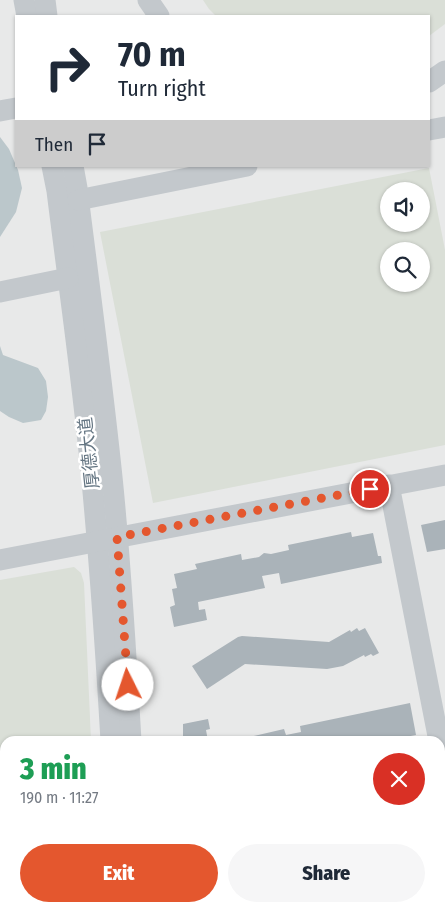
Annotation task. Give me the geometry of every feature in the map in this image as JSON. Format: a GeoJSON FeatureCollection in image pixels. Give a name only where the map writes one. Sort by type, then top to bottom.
{"type":"FeatureCollection","features":[{"type":"Feature","properties":{"kind":"lane"},"geometry":{"type":"LineString","coordinates":[[24,0],[27,15]]}},
{"type":"Feature","properties":{"kind":"lane"},"geometry":{"type":"LineString","coordinates":[[44,0],[47,15]]}},
{"type":"Feature","properties":{"kind":"lane"},"geometry":{"type":"LineString","coordinates":[[148,0],[158,15]]}},
{"type":"Feature","properties":{"kind":"lane"},"geometry":{"type":"LineString","coordinates":[[430,81],[445,72]]}},
{"type":"Feature","properties":{"kind":"lane"},"geometry":{"type":"LineString","coordinates":[[430,130],[445,127]]}},
{"type":"Feature","properties":{"kind":"lane","name":"厚德大道"},"geometry":{"type":"LineString","coordinates":[[52,167],[57,191],[92,479],[107,539],[124,628],[131,736]]}},
{"type":"Feature","properties":{"kind":"lane","name":"厚德大道"},"geometry":{"type":"LineString","coordinates":[[73,167],[112,477],[107,539],[104,630],[111,736]]}},
{"type":"Feature","properties":{"kind":"lane"},"geometry":{"type":"LineString","coordinates":[[78,200],[242,167]]}},
{"type":"Feature","properties":{"kind":"lane"},"geometry":{"type":"LineString","coordinates":[[5,291],[68,278]]}},
{"type":"Feature","properties":{"kind":"lane"},"geometry":{"type":"LineString","coordinates":[[0,560],[445,475]]}},
{"type":"Feature","properties":{"kind":"lane"},"geometry":{"type":"LineString","coordinates":[[389,486],[439,736]]}},
{"type":"Feature","properties":{"kind":"shaded area"},"geometry":{"type":"Polygon","coordinates":[[[0,0],[445,0],[445,736],[0,736],[0,0]]]}},
{"type":"Feature","properties":{"kind":"shaded area"},"geometry":{"type":"Polygon","coordinates":[[[203,0],[445,0],[445,24],[430,35],[430,15],[215,15],[203,0]]]}},
{"type":"Feature","properties":{"kind":"shaded area"},"geometry":{"type":"Polygon","coordinates":[[[0,137],[9,149],[15,167],[18,170],[22,188],[16,212],[0,237],[0,137]]]}},
{"type":"Feature","properties":{"kind":"shaded area"},"geometry":{"type":"Polygon","coordinates":[[[429,168],[445,250],[445,445],[153,503],[100,232],[429,168]]]}},
{"type":"Feature","properties":{"kind":"shaded area"},"geometry":{"type":"Polygon","coordinates":[[[0,346],[3,355],[38,368],[46,381],[48,397],[46,411],[41,420],[23,423],[0,411],[0,346]]]}},
{"type":"Feature","properties":{"kind":"shaded area"},"geometry":{"type":"Polygon","coordinates":[[[74,567],[81,573],[84,583],[91,736],[0,736],[0,580],[74,567]]]}},
{"type":"Feature","properties":{"kind":"building"},"geometry":{"type":"Polygon","coordinates":[[[445,520],[445,549],[427,552],[421,525],[445,520]]]}},
{"type":"Feature","properties":{"kind":"building"},"geometry":{"type":"Polygon","coordinates":[[[351,532],[352,537],[373,533],[378,556],[381,556],[382,563],[281,584],[279,573],[262,576],[265,588],[198,602],[199,610],[205,609],[207,620],[174,627],[170,607],[175,605],[172,589],[177,588],[174,574],[197,569],[195,564],[241,554],[242,560],[259,557],[264,553],[271,554],[289,550],[288,545],[351,532]]]}},
{"type":"Feature","properties":{"kind":"building"},"geometry":{"type":"Polygon","coordinates":[[[357,628],[359,631],[365,628],[379,653],[373,656],[371,654],[365,657],[364,655],[343,666],[327,669],[245,664],[207,689],[192,666],[242,636],[329,642],[357,628]]]}},
{"type":"Feature","properties":{"kind":"building"},"geometry":{"type":"Polygon","coordinates":[[[410,703],[416,735],[254,736],[284,729],[286,735],[301,732],[300,726],[410,703]]]}},
{"type":"Feature","properties":{"kind":"building"},"geometry":{"type":"Polygon","coordinates":[[[208,719],[210,729],[206,730],[207,736],[183,736],[183,724],[208,719]]]}},
{"type":"Feature","properties":{"kind":"route"},"geometry":{"type":"LineString","coordinates":[[128,685],[117,537],[370,489]]}}]}
